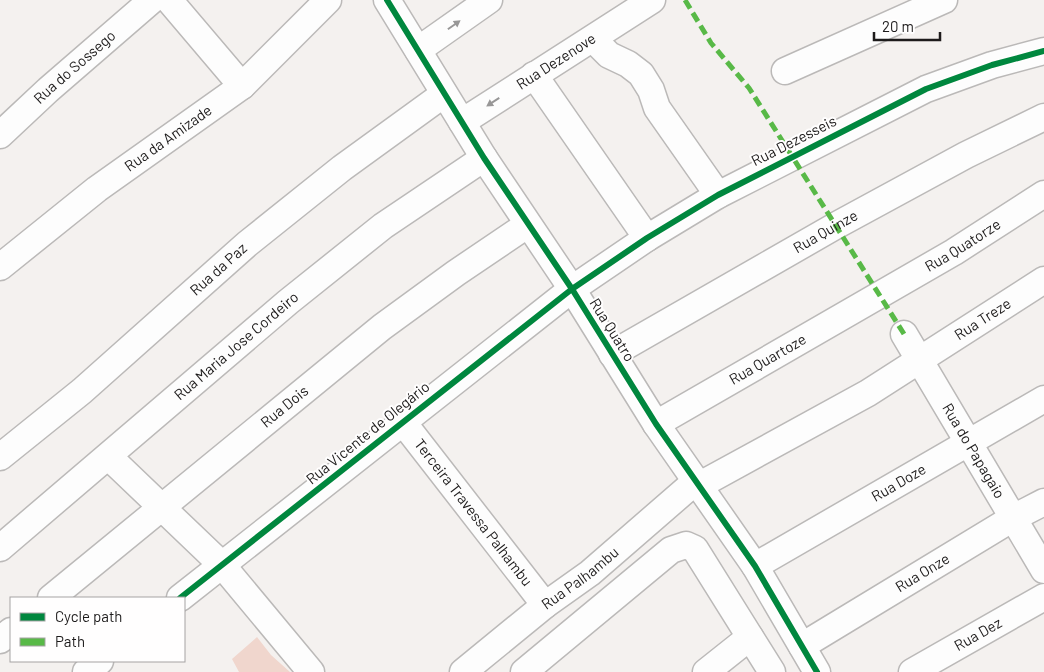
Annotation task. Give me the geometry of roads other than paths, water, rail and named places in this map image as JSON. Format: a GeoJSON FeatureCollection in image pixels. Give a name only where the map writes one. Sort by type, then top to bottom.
{"type":"FeatureCollection","features":[{"type":"Feature","properties":{"kind":"street","name":"Rua do Sossego"},"geometry":{"type":"LineString","coordinates":[[0,135],[48,90],[152,0]]}},
{"type":"Feature","properties":{"kind":"street"},"geometry":{"type":"LineString","coordinates":[[169,0],[242,86]]}},
{"type":"Feature","properties":{"kind":"street","name":"Rua da Amizade"},"geometry":{"type":"LineString","coordinates":[[0,267],[97,189],[242,86],[328,0]]}},
{"type":"Feature","properties":{"kind":"street","name":"Rua Quatro"},"geometry":{"type":"LineString","coordinates":[[387,0],[484,158],[527,225],[572,289],[656,424],[755,566],[817,672]]}},
{"type":"Feature","properties":{"kind":"street"},"geometry":{"type":"LineString","coordinates":[[418,50],[489,0]]}},
{"type":"Feature","properties":{"kind":"street","name":"Rua Dezenove"},"geometry":{"type":"LineString","coordinates":[[462,122],[652,0]]}},
{"type":"Feature","properties":{"kind":"street"},"geometry":{"type":"LineString","coordinates":[[786,71],[944,0]]}},
{"type":"Feature","properties":{"kind":"street"},"geometry":{"type":"LineString","coordinates":[[593,39],[609,55],[628,64],[641,74],[651,90],[657,108],[718,195]]}},
{"type":"Feature","properties":{"kind":"street","name":"Rua Dezesseis"},"geometry":{"type":"LineString","coordinates":[[572,289],[648,238],[718,195],[926,89],[992,65],[1044,51]]}},
{"type":"Feature","properties":{"kind":"street"},"geometry":{"type":"LineString","coordinates":[[534,75],[648,238]]}},
{"type":"Feature","properties":{"kind":"street","name":"Rua da Paz"},"geometry":{"type":"LineString","coordinates":[[0,457],[82,391],[247,244],[342,168],[444,94]]}},
{"type":"Feature","properties":{"kind":"street","name":"Rua Quinze"},"geometry":{"type":"LineString","coordinates":[[612,354],[846,220],[966,155],[1044,117]]}},
{"type":"Feature","properties":{"kind":"street","name":"Rua Maria Jose Cordeiro"},"geometry":{"type":"LineString","coordinates":[[0,548],[109,457],[288,302],[361,243],[484,158]]}},
{"type":"Feature","properties":{"kind":"street","name":"Rua Quatorze"},"geometry":{"type":"LineString","coordinates":[[879,295],[1013,216],[1044,194]]}},
{"type":"Feature","properties":{"kind":"street","name":"Rua Dois"},"geometry":{"type":"LineString","coordinates":[[53,597],[382,327],[456,273],[527,225]]}},
{"type":"Feature","properties":{"kind":"street","name":"Rua Treze"},"geometry":{"type":"LineString","coordinates":[[920,360],[1044,280]]}},
{"type":"Feature","properties":{"kind":"street","name":"Rua Vicente de Olegário"},"geometry":{"type":"LineString","coordinates":[[181,597],[402,421],[572,289]]}},
{"type":"Feature","properties":{"kind":"street","name":"Rua Quartoze"},"geometry":{"type":"LineString","coordinates":[[656,424],[879,295]]}},
{"type":"Feature","properties":{"kind":"street","name":"Rua do Papagaio"},"geometry":{"type":"LineString","coordinates":[[904,334],[1044,570]]}},
{"type":"Feature","properties":{"kind":"street"},"geometry":{"type":"LineString","coordinates":[[698,483],[868,393],[920,360]]}},
{"type":"Feature","properties":{"kind":"street","name":"Rua Doze"},"geometry":{"type":"LineString","coordinates":[[755,566],[1044,399]]}},
{"type":"Feature","properties":{"kind":"street","name":"Terceira Travessa Palhambu"},"geometry":{"type":"LineString","coordinates":[[402,421],[545,605]]}},
{"type":"Feature","properties":{"kind":"street"},"geometry":{"type":"LineString","coordinates":[[109,457],[222,566],[311,672]]}},
{"type":"Feature","properties":{"kind":"street","name":"Rua Palhambu"},"geometry":{"type":"LineString","coordinates":[[472,669],[545,605],[590,572],[698,483]]}},
{"type":"Feature","properties":{"kind":"street","name":"Rua Onze"},"geometry":{"type":"LineString","coordinates":[[802,646],[1012,518],[1044,502]]}},
{"type":"Feature","properties":{"kind":"street"},"geometry":{"type":"LineString","coordinates":[[524,672],[671,550],[686,545],[695,550],[772,672]]}},
{"type":"Feature","properties":{"kind":"street","name":"Rua Dez"},"geometry":{"type":"LineString","coordinates":[[912,672],[1044,597]]}},
{"type":"Feature","properties":{"kind":"street"},"geometry":{"type":"LineString","coordinates":[[0,640],[10,632]]}},
{"type":"Feature","properties":{"kind":"street"},"geometry":{"type":"LineString","coordinates":[[706,672],[750,637]]}},
{"type":"Feature","properties":{"kind":"street"},"geometry":{"type":"LineString","coordinates":[[86,672],[99,662]]}}]}
